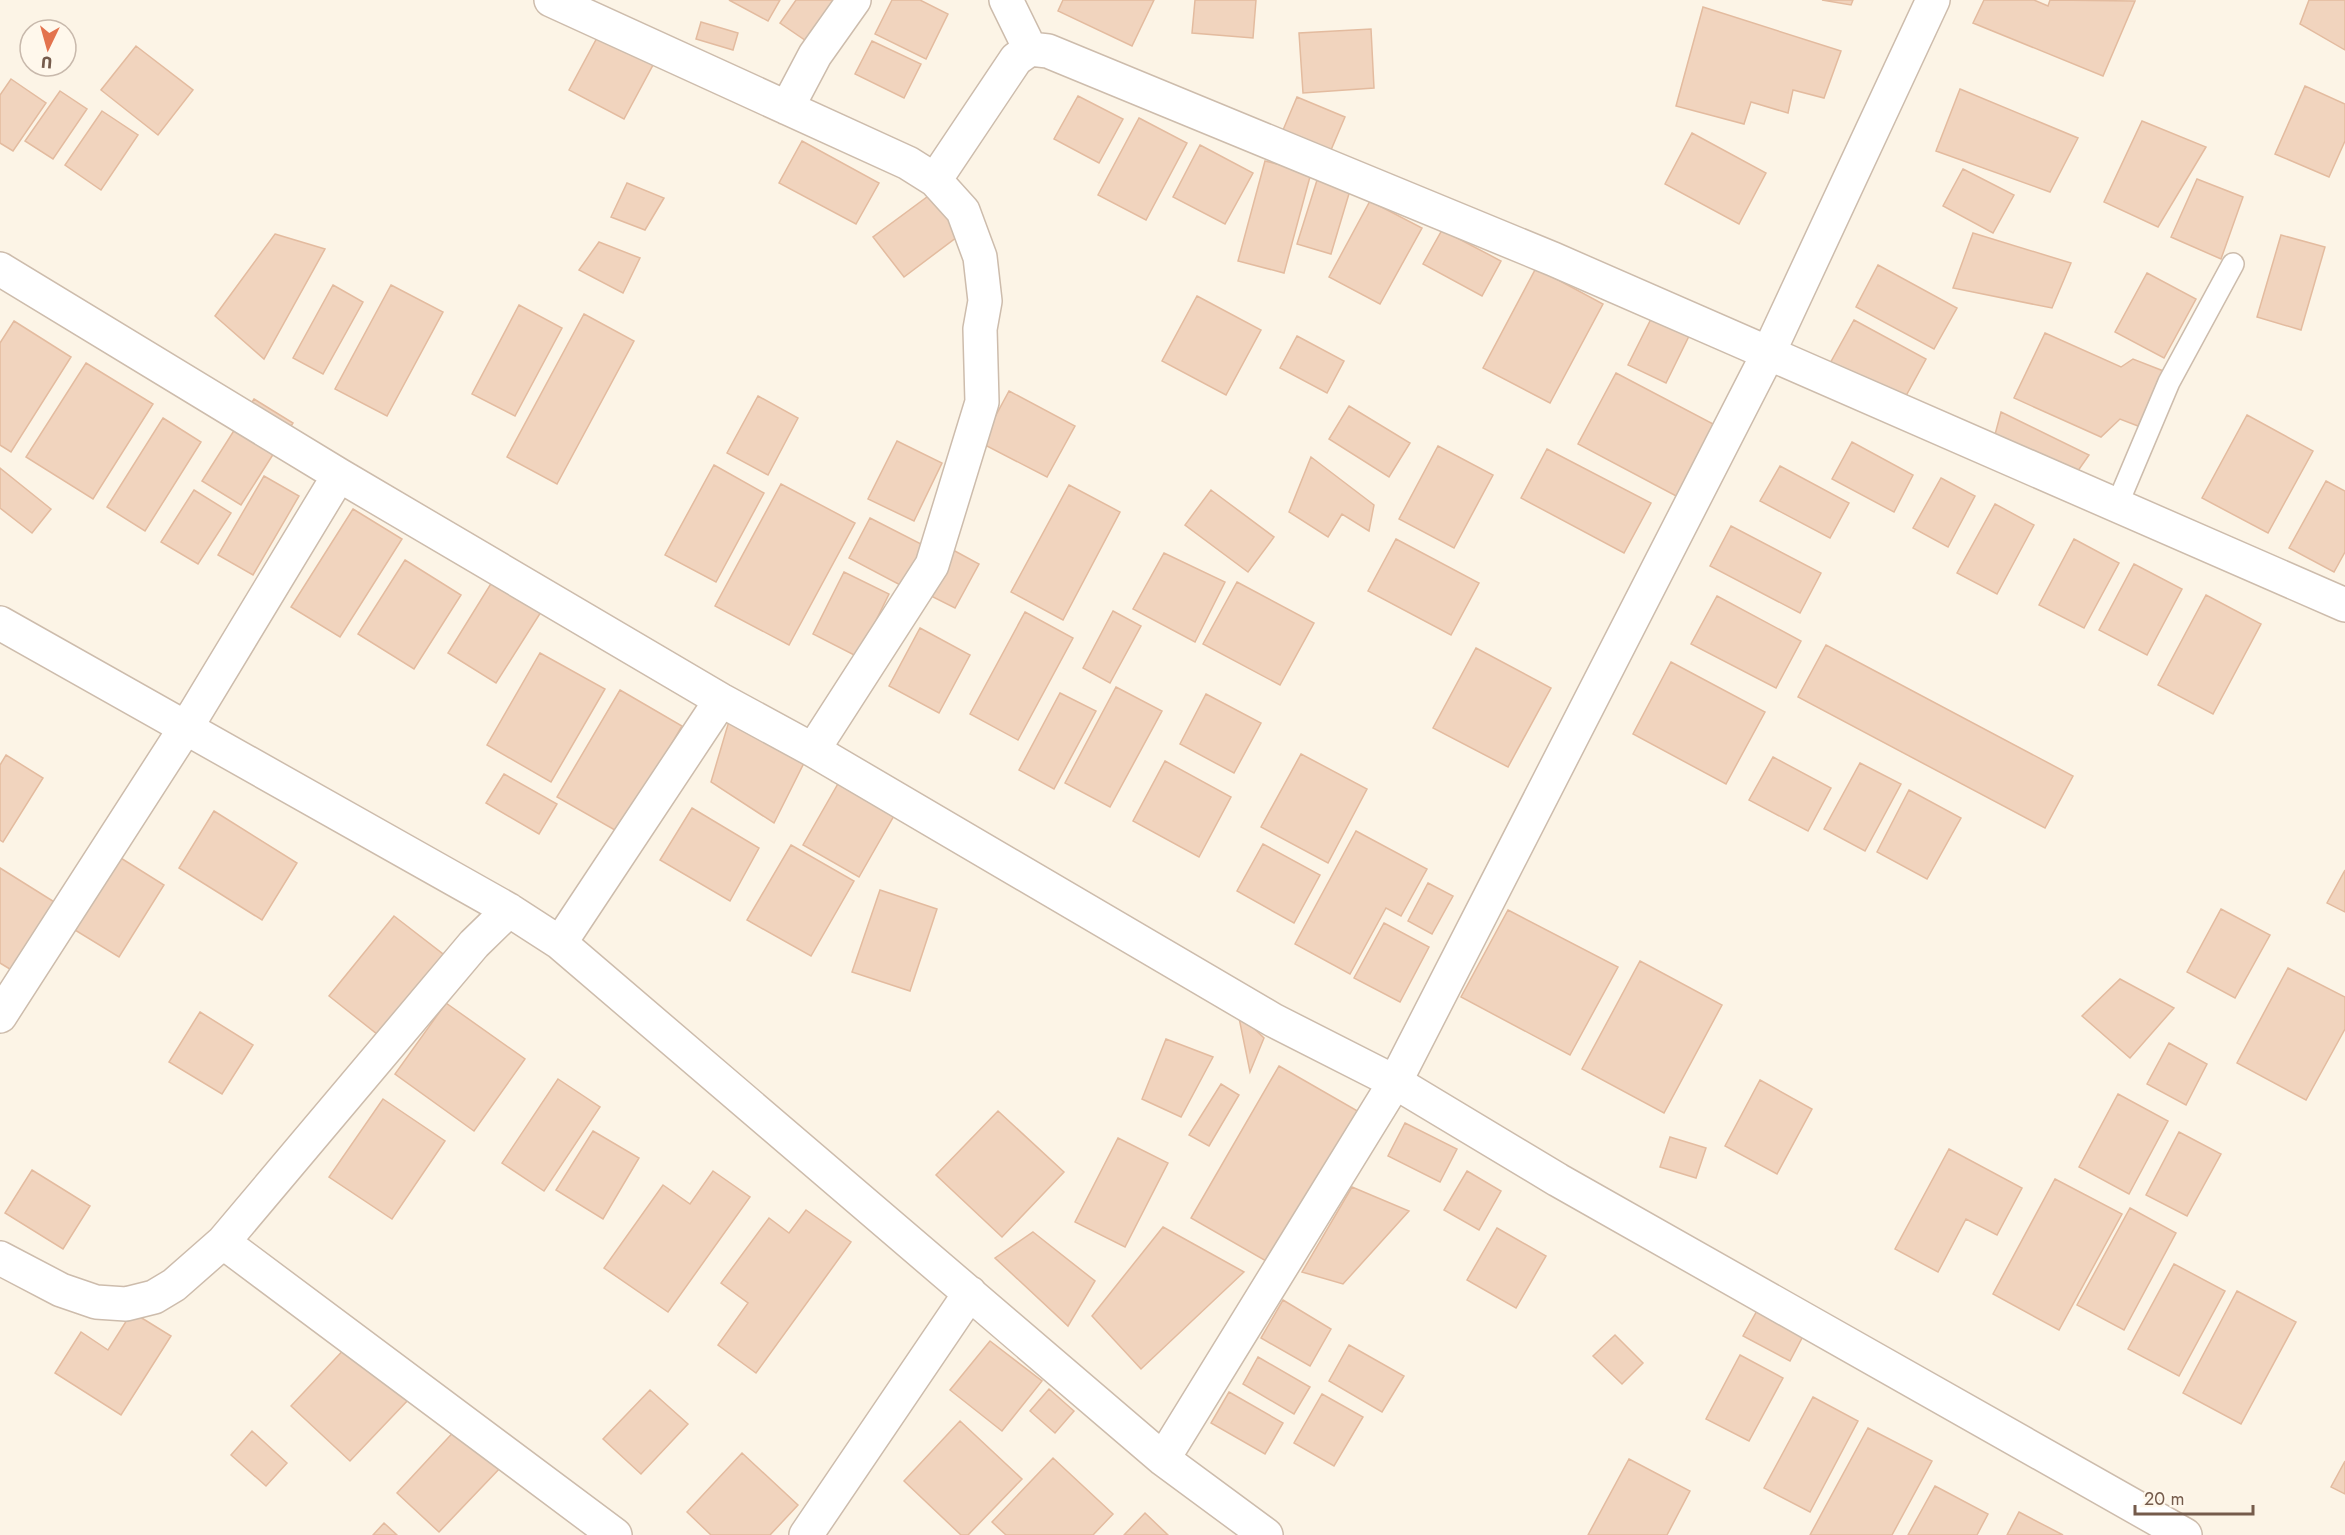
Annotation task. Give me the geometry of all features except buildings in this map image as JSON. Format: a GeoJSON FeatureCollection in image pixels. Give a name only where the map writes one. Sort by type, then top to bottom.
{"type":"FeatureCollection","features":[{"type":"Feature","properties":{"kind":"street"},"geometry":{"type":"LineString","coordinates":[[551,0],[908,163],[934,180],[963,212],[980,257],[985,301],[980,330],[982,402],[932,565],[813,750]]}},
{"type":"Feature","properties":{"kind":"street"},"geometry":{"type":"LineString","coordinates":[[787,108],[815,55],[854,0]]}},
{"type":"Feature","properties":{"kind":"street"},"geometry":{"type":"LineString","coordinates":[[1006,0],[1030,49]]}},
{"type":"Feature","properties":{"kind":"street"},"geometry":{"type":"LineString","coordinates":[[1163,1459],[1395,1082],[1768,354],[1933,0]]}},
{"type":"Feature","properties":{"kind":"street"},"geometry":{"type":"LineString","coordinates":[[934,180],[1016,59],[1030,49],[1048,51],[1465,223],[2345,605]]}},
{"type":"Feature","properties":{"kind":"street"},"geometry":{"type":"LineString","coordinates":[[0,269],[339,475],[721,700],[813,750],[1273,1020],[1395,1082],[1465,1126],[2185,1535]]}},
{"type":"Feature","properties":{"kind":"street"},"geometry":{"type":"LineString","coordinates":[[0,1016],[190,721],[339,475]]}},
{"type":"Feature","properties":{"kind":"street"},"geometry":{"type":"LineString","coordinates":[[0,623],[190,721],[509,910],[560,943],[1163,1459],[1266,1535]]}},
{"type":"Feature","properties":{"kind":"street"},"geometry":{"type":"LineString","coordinates":[[560,943],[721,700]]}},
{"type":"Feature","properties":{"kind":"street"},"geometry":{"type":"LineString","coordinates":[[0,1258],[62,1290],[96,1302],[126,1304],[154,1297],[174,1285],[223,1242],[474,944],[509,910]]}},
{"type":"Feature","properties":{"kind":"street"},"geometry":{"type":"LineString","coordinates":[[223,1242],[615,1535]]}},
{"type":"Feature","properties":{"kind":"street"},"geometry":{"type":"LineString","coordinates":[[806,1535],[970,1293]]}},
{"type":"Feature","properties":{"kind":"lane"},"geometry":{"type":"LineString","coordinates":[[2117,505],[2169,382],[2233,264]]}}]}
